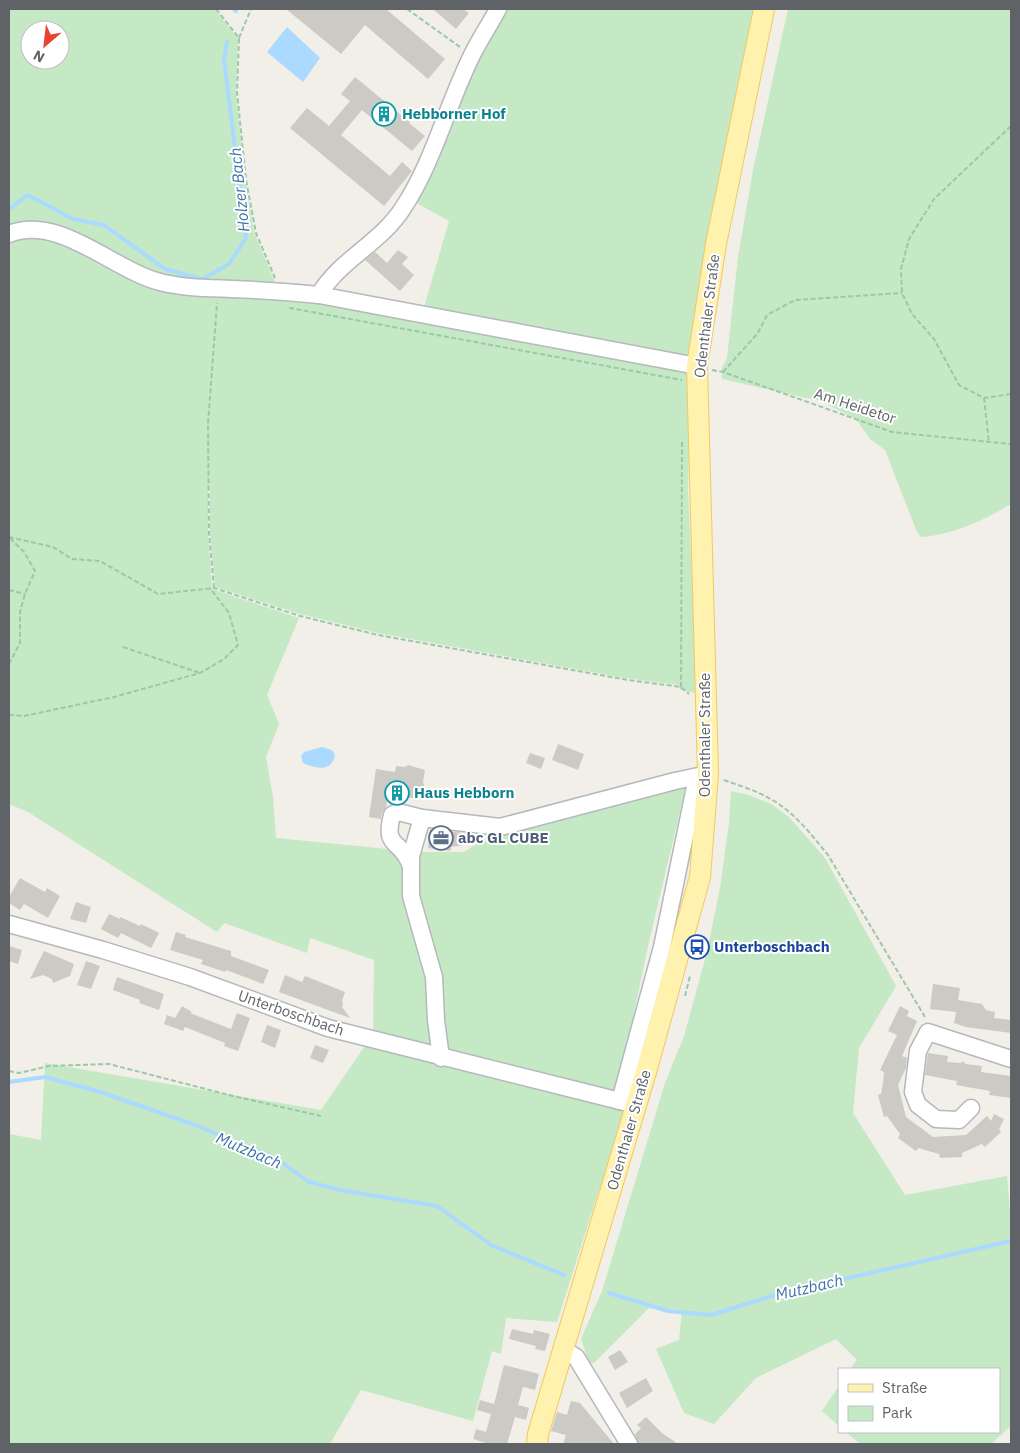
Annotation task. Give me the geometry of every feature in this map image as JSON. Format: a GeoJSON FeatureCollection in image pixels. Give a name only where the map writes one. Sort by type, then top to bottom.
{"type":"FeatureCollection","features":[{"type":"Feature","properties":{"kind":"main road","name":"Odenthaler Straße"},"geometry":{"type":"LineString","coordinates":[[537,1444],[538,1434],[563,1349],[628,1103],[681,950],[700,877],[707,371],[716,244],[764,9]]}},
{"type":"Feature","properties":{"kind":"street"},"geometry":{"type":"LineString","coordinates":[[319,295],[330,278],[386,230],[403,209],[419,183],[472,55],[498,9]]}},
{"type":"Feature","properties":{"kind":"street"},"geometry":{"type":"LineString","coordinates":[[9,234],[17,231],[38,230],[50,232],[80,244],[136,273],[159,282],[184,286],[319,295],[707,371]]}},
{"type":"Feature","properties":{"kind":"street"},"geometry":{"type":"LineString","coordinates":[[410,864],[407,855],[388,835],[392,816],[398,812],[422,818],[500,827],[675,780],[702,775]]}},
{"type":"Feature","properties":{"kind":"street"},"geometry":{"type":"LineString","coordinates":[[422,818],[411,856],[412,896],[434,977],[436,1020],[441,1058]]}},
{"type":"Feature","properties":{"kind":"street","name":"Unterboschbach"},"geometry":{"type":"LineString","coordinates":[[9,924],[190,977],[328,1028],[441,1058],[628,1103]]}},
{"type":"Feature","properties":{"kind":"street"},"geometry":{"type":"LineString","coordinates":[[971,1108],[959,1120],[936,1119],[918,1105],[913,1092],[918,1051],[928,1032],[1011,1059]]}},
{"type":"Feature","properties":{"kind":"street"},"geometry":{"type":"LineString","coordinates":[[563,1349],[576,1357],[629,1444]]}},
{"type":"Feature","properties":{"kind":"path"},"geometry":{"type":"LineString","coordinates":[[216,9],[239,38]]}},
{"type":"Feature","properties":{"kind":"path"},"geometry":{"type":"LineString","coordinates":[[251,9],[239,38],[237,92],[246,180],[256,232],[290,308],[682,380]]}},
{"type":"Feature","properties":{"kind":"path"},"geometry":{"type":"LineString","coordinates":[[407,9],[472,55]]}},
{"type":"Feature","properties":{"kind":"path"},"geometry":{"type":"LineString","coordinates":[[1011,126],[934,198],[909,239],[900,269],[902,293],[912,314],[934,339],[959,385],[984,398],[1011,394]]}},
{"type":"Feature","properties":{"kind":"path"},"geometry":{"type":"LineString","coordinates":[[214,588],[209,533],[208,424],[218,288]]}},
{"type":"Feature","properties":{"kind":"path"},"geometry":{"type":"LineString","coordinates":[[723,372],[758,333],[767,315],[795,300],[902,293]]}},
{"type":"Feature","properties":{"kind":"path","name":"Am Heidetor"},"geometry":{"type":"LineString","coordinates":[[707,371],[723,372],[892,432],[1011,444]]}},
{"type":"Feature","properties":{"kind":"path"},"geometry":{"type":"LineString","coordinates":[[984,398],[989,443]]}},
{"type":"Feature","properties":{"kind":"path"},"geometry":{"type":"LineString","coordinates":[[9,537],[53,548],[72,559],[100,561],[158,594],[214,588],[300,616],[378,634],[628,680],[681,687],[682,439]]}},
{"type":"Feature","properties":{"kind":"path"},"geometry":{"type":"LineString","coordinates":[[9,537],[24,552],[35,571],[20,612],[20,643],[9,664]]}},
{"type":"Feature","properties":{"kind":"path"},"geometry":{"type":"LineString","coordinates":[[9,715],[24,716],[114,697],[200,673],[224,659],[238,645],[229,613],[210,588]]}},
{"type":"Feature","properties":{"kind":"path"},"geometry":{"type":"LineString","coordinates":[[9,590],[25,594]]}},
{"type":"Feature","properties":{"kind":"path"},"geometry":{"type":"LineString","coordinates":[[123,648],[200,673]]}},
{"type":"Feature","properties":{"kind":"path"},"geometry":{"type":"LineString","coordinates":[[702,775],[765,796],[790,811],[809,831],[828,855],[925,1018],[928,1032]]}},
{"type":"Feature","properties":{"kind":"path"},"geometry":{"type":"LineString","coordinates":[[683,999],[691,973]]}},
{"type":"Feature","properties":{"kind":"path"},"geometry":{"type":"LineString","coordinates":[[9,1071],[18,1073],[49,1066],[109,1064],[233,1096],[321,1116]]}},
{"type":"Feature","properties":{"kind":"green space"},"geometry":{"type":"Polygon","coordinates":[[[9,9],[214,9],[238,38],[236,92],[245,180],[254,232],[278,289],[219,284],[137,272],[81,243],[9,231],[9,9]]]}},
{"type":"Feature","properties":{"kind":"green space"},"geometry":{"type":"Polygon","coordinates":[[[503,9],[759,9],[692,351],[683,357],[656,350],[423,311],[449,221],[413,201],[472,63],[503,9]]]}},
{"type":"Feature","properties":{"kind":"green space"},"geometry":{"type":"Polygon","coordinates":[[[788,9],[1011,9],[1011,504],[990,516],[956,530],[921,537],[917,532],[885,450],[870,439],[856,419],[820,401],[722,379],[722,368],[727,358],[738,257],[753,170],[788,9]]]}},
{"type":"Feature","properties":{"kind":"green space"},"geometry":{"type":"Polygon","coordinates":[[[29,234],[53,237],[136,275],[296,296],[686,372],[690,375],[688,490],[697,693],[680,690],[679,685],[625,678],[378,633],[300,614],[215,587],[210,533],[210,487],[208,487],[208,533],[212,589],[299,618],[267,695],[279,724],[266,757],[273,797],[276,838],[418,852],[464,852],[491,835],[687,782],[649,942],[617,1093],[373,1035],[374,960],[310,938],[307,953],[224,923],[217,932],[28,812],[9,804],[9,240],[29,234]]]}},
{"type":"Feature","properties":{"kind":"green space"},"geometry":{"type":"Polygon","coordinates":[[[731,791],[749,795],[771,804],[789,817],[825,858],[896,986],[859,1048],[853,1113],[905,1195],[1007,1176],[1011,1225],[1011,1426],[991,1444],[860,1444],[847,1433],[1000,1433],[1000,1368],[851,1368],[857,1360],[836,1339],[756,1378],[714,1424],[684,1413],[656,1349],[679,1340],[682,1310],[649,1308],[594,1363],[589,1363],[581,1339],[602,1291],[665,1083],[684,1036],[707,952],[720,888],[729,823],[731,791]]]}},
{"type":"Feature","properties":{"kind":"green space"},"geometry":{"type":"Polygon","coordinates":[[[371,1037],[631,1107],[598,1193],[557,1322],[506,1318],[501,1354],[492,1351],[473,1421],[361,1390],[330,1444],[9,1444],[9,1134],[41,1140],[45,1063],[321,1110],[371,1037]]]}},
{"type":"Feature","properties":{"kind":"green space"},"geometry":{"type":"Polygon","coordinates":[[[838,1387],[838,1425],[822,1411],[838,1387]]]}},
{"type":"Feature","properties":{"kind":"water"},"geometry":{"type":"Polygon","coordinates":[[[287,27],[320,58],[303,82],[267,52],[287,27]]]}},
{"type":"Feature","properties":{"kind":"water"},"geometry":{"type":"Polygon","coordinates":[[[322,747],[332,750],[335,755],[327,767],[318,768],[303,763],[301,756],[304,752],[322,747]]]}},
{"type":"Feature","properties":{"kind":"building"},"geometry":{"type":"Polygon","coordinates":[[[286,9],[386,9],[445,59],[428,79],[365,25],[341,54],[286,9]]]}},
{"type":"Feature","properties":{"kind":"building"},"geometry":{"type":"Polygon","coordinates":[[[433,9],[463,9],[469,13],[456,29],[433,9]]]}},
{"type":"Feature","properties":{"kind":"building"},"geometry":{"type":"Polygon","coordinates":[[[355,77],[401,115],[407,107],[416,114],[409,123],[425,136],[412,151],[362,110],[341,135],[390,176],[402,162],[412,171],[384,206],[290,128],[307,108],[329,126],[350,101],[341,94],[355,77]]]}},
{"type":"Feature","properties":{"kind":"building"},"geometry":{"type":"Polygon","coordinates":[[[398,250],[408,257],[402,264],[414,275],[400,291],[365,260],[375,252],[387,263],[398,250]]]}},
{"type":"Feature","properties":{"kind":"building"},"geometry":{"type":"Polygon","coordinates":[[[558,744],[584,754],[578,770],[552,760],[558,744]]]}},
{"type":"Feature","properties":{"kind":"building"},"geometry":{"type":"Polygon","coordinates":[[[530,753],[545,758],[541,769],[526,763],[530,753]]]}},
{"type":"Feature","properties":{"kind":"building","name":"Haus Hebborn"},"geometry":{"type":"Polygon","coordinates":[[[408,765],[425,770],[423,782],[425,788],[420,799],[388,795],[381,819],[369,817],[376,769],[395,772],[396,766],[405,767],[408,765]]]}},
{"type":"Feature","properties":{"kind":"building","name":"abc GL CUBE"},"geometry":{"type":"Polygon","coordinates":[[[430,829],[473,834],[475,843],[451,847],[451,851],[428,848],[430,829]]]}},
{"type":"Feature","properties":{"kind":"building"},"geometry":{"type":"Polygon","coordinates":[[[20,878],[45,892],[47,888],[60,896],[48,918],[24,904],[20,910],[9,903],[9,897],[20,878]]]}},
{"type":"Feature","properties":{"kind":"building"},"geometry":{"type":"Polygon","coordinates":[[[76,902],[91,907],[86,923],[70,919],[76,902]]]}},
{"type":"Feature","properties":{"kind":"building"},"geometry":{"type":"Polygon","coordinates":[[[109,914],[140,926],[141,924],[159,933],[151,948],[121,933],[118,938],[101,929],[109,914]]]}},
{"type":"Feature","properties":{"kind":"building"},"geometry":{"type":"Polygon","coordinates":[[[176,932],[186,935],[185,937],[231,951],[231,956],[269,970],[263,984],[226,970],[225,972],[201,964],[203,960],[170,950],[176,932]]]}},
{"type":"Feature","properties":{"kind":"building"},"geometry":{"type":"Polygon","coordinates":[[[9,946],[22,950],[18,964],[9,961],[9,946]]]}},
{"type":"Feature","properties":{"kind":"building"},"geometry":{"type":"Polygon","coordinates":[[[44,951],[74,964],[70,976],[53,983],[52,979],[43,975],[30,979],[44,951]]]}},
{"type":"Feature","properties":{"kind":"building"},"geometry":{"type":"Polygon","coordinates":[[[86,961],[100,966],[91,989],[77,985],[86,961]]]}},
{"type":"Feature","properties":{"kind":"building"},"geometry":{"type":"Polygon","coordinates":[[[285,975],[302,982],[305,976],[345,992],[342,1007],[350,1018],[279,992],[285,975]]]}},
{"type":"Feature","properties":{"kind":"building"},"geometry":{"type":"Polygon","coordinates":[[[117,977],[164,994],[159,1010],[139,1003],[140,1000],[113,990],[117,977]]]}},
{"type":"Feature","properties":{"kind":"building"},"geometry":{"type":"Polygon","coordinates":[[[933,984],[960,988],[958,1000],[982,1004],[986,1010],[995,1012],[994,1018],[1011,1020],[1011,1033],[966,1027],[954,1023],[956,1012],[930,1009],[933,984]]]}},
{"type":"Feature","properties":{"kind":"building"},"geometry":{"type":"Polygon","coordinates":[[[182,1006],[192,1012],[190,1013],[231,1029],[237,1013],[250,1018],[238,1051],[224,1046],[225,1043],[185,1027],[183,1031],[164,1024],[167,1015],[175,1018],[182,1006]]]}},
{"type":"Feature","properties":{"kind":"building"},"geometry":{"type":"Polygon","coordinates":[[[900,1006],[909,1011],[907,1016],[917,1021],[902,1056],[907,1058],[906,1068],[898,1085],[906,1117],[933,1137],[966,1135],[987,1116],[991,1121],[994,1114],[1004,1119],[999,1129],[1001,1132],[985,1147],[982,1144],[962,1153],[962,1157],[940,1158],[939,1154],[918,1148],[916,1151],[898,1138],[900,1134],[887,1116],[884,1117],[878,1095],[881,1094],[884,1072],[880,1070],[897,1035],[888,1031],[900,1006]]]}},
{"type":"Feature","properties":{"kind":"building"},"geometry":{"type":"Polygon","coordinates":[[[267,1025],[281,1030],[275,1048],[261,1042],[267,1025]]]}},
{"type":"Feature","properties":{"kind":"building"},"geometry":{"type":"Polygon","coordinates":[[[315,1045],[329,1050],[323,1063],[310,1058],[315,1045]]]}},
{"type":"Feature","properties":{"kind":"building"},"geometry":{"type":"Polygon","coordinates":[[[928,1053],[948,1056],[947,1062],[961,1063],[963,1061],[965,1064],[982,1066],[981,1072],[1011,1076],[1011,1098],[989,1095],[990,1091],[956,1085],[957,1081],[925,1075],[928,1053]]]}},
{"type":"Feature","properties":{"kind":"building"},"geometry":{"type":"Polygon","coordinates":[[[512,1329],[533,1334],[534,1330],[550,1334],[545,1351],[535,1349],[536,1346],[509,1339],[512,1329]]]}},
{"type":"Feature","properties":{"kind":"building"},"geometry":{"type":"Polygon","coordinates":[[[620,1350],[628,1362],[615,1370],[608,1357],[620,1350]]]}},
{"type":"Feature","properties":{"kind":"building"},"geometry":{"type":"Polygon","coordinates":[[[504,1365],[539,1374],[535,1390],[523,1387],[518,1405],[529,1408],[526,1420],[515,1417],[507,1444],[489,1444],[473,1439],[476,1429],[486,1432],[491,1414],[477,1410],[480,1400],[494,1404],[504,1365]]]}},
{"type":"Feature","properties":{"kind":"building"},"geometry":{"type":"Polygon","coordinates":[[[646,1378],[653,1391],[627,1408],[619,1393],[646,1378]]]}},
{"type":"Feature","properties":{"kind":"building"},"geometry":{"type":"Polygon","coordinates":[[[571,1401],[580,1403],[614,1444],[563,1444],[566,1435],[551,1431],[557,1412],[567,1415],[571,1401]]]}},
{"type":"Feature","properties":{"kind":"building"},"geometry":{"type":"Polygon","coordinates":[[[646,1417],[662,1433],[678,1444],[639,1444],[635,1434],[641,1428],[637,1425],[646,1417]]]}},
{"type":"Feature","properties":{"kind":"waterway","name":"Holzer Bach"},"geometry":{"type":"LineString","coordinates":[[9,209],[28,195],[73,219],[104,225],[165,269],[202,279],[229,264],[246,238],[224,59],[227,42]]}},
{"type":"Feature","properties":{"kind":"waterway","name":"Mutzbach"},"geometry":{"type":"LineString","coordinates":[[9,1082],[45,1077],[100,1092],[195,1125],[277,1159],[309,1182],[340,1190],[437,1206],[491,1245],[564,1275]]}},
{"type":"Feature","properties":{"kind":"waterway","name":"Mutzbach"},"geometry":{"type":"LineString","coordinates":[[609,1293],[668,1311],[711,1315],[778,1294],[1011,1241]]}},
{"type":"Feature","properties":{"kind":"place","name":"Hebborner Hof"},"geometry":{"type":"Point","coordinates":[384,114]}},
{"type":"Feature","properties":{"kind":"place","name":"Haus Hebborn"},"geometry":{"type":"Point","coordinates":[397,793]}},
{"type":"Feature","properties":{"kind":"place","name":"abc GL CUBE"},"geometry":{"type":"Point","coordinates":[441,838]}},
{"type":"Feature","properties":{"kind":"place","name":"Unterboschbach"},"geometry":{"type":"Point","coordinates":[697,947]}}]}
